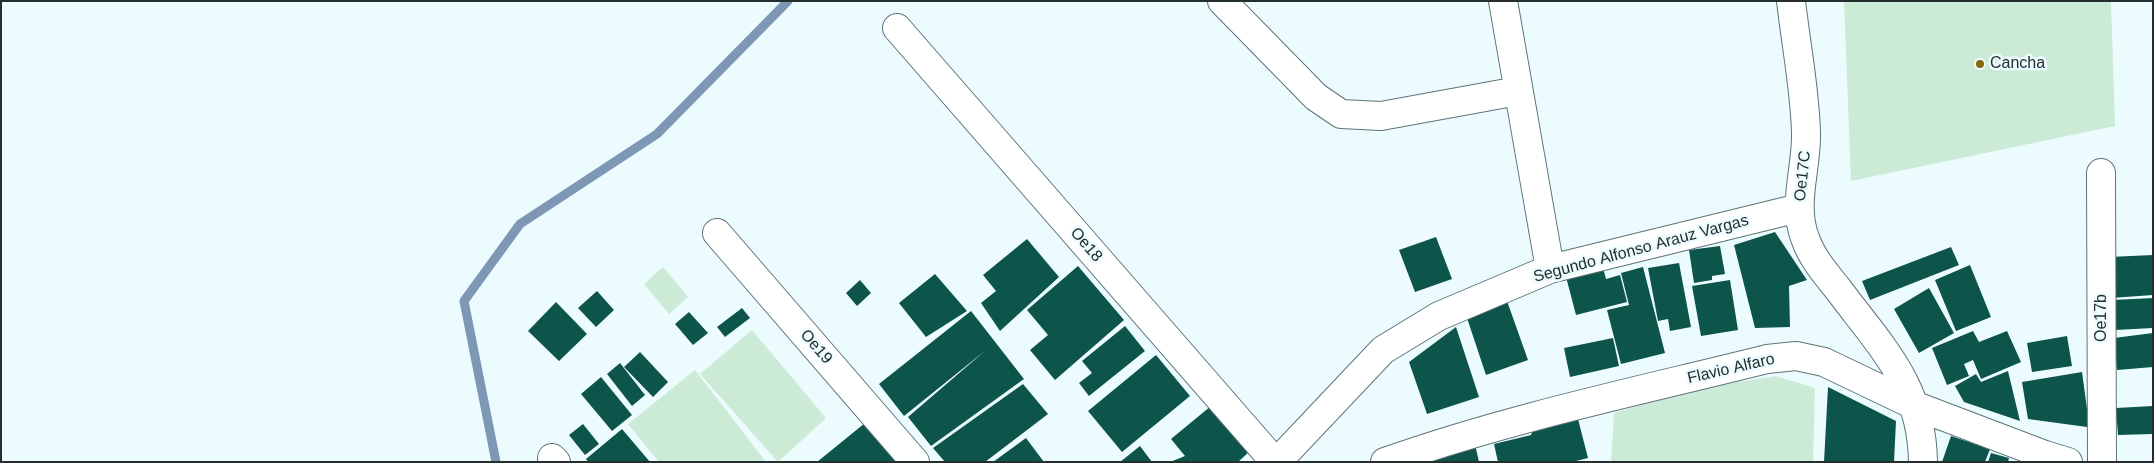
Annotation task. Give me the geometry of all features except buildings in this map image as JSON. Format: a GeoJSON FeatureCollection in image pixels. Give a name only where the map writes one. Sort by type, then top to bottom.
{"type":"FeatureCollection","features":[{"type":"Feature","properties":{"kind":"street"},"geometry":{"type":"LineString","coordinates":[[1222,1],[1316,97],[1342,114],[1380,116],[1518,91]]}},
{"type":"Feature","properties":{"kind":"street"},"geometry":{"type":"LineString","coordinates":[[1503,1],[1550,269]]}},
{"type":"Feature","properties":{"kind":"street","name":"Oe17C"},"geometry":{"type":"LineString","coordinates":[[1791,1],[1806,132],[1806,156],[1799,208],[1804,238],[1816,260],[1902,375],[1916,406],[1923,445],[1923,462]]}},
{"type":"Feature","properties":{"kind":"street","name":"Oe18"},"geometry":{"type":"LineString","coordinates":[[897,28],[1276,462]]}},
{"type":"Feature","properties":{"kind":"street","name":"Oe17b"},"geometry":{"type":"LineString","coordinates":[[2101,173],[2102,462]]}},
{"type":"Feature","properties":{"kind":"street","name":"Segundo Alfonso Arauz Vargas"},"geometry":{"type":"LineString","coordinates":[[1276,462],[1383,350],[1439,316],[1507,285],[1550,269],[1799,208]]}},
{"type":"Feature","properties":{"kind":"street","name":"Oe19"},"geometry":{"type":"LineString","coordinates":[[717,233],[916,462]]}},
{"type":"Feature","properties":{"kind":"street","name":"Flavio Alfaro"},"geometry":{"type":"LineString","coordinates":[[1385,462],[1438,443],[1767,359],[1796,356],[1824,362],[1916,406],[2068,462]]}},
{"type":"Feature","properties":{"kind":"green space","name":"Cancha"},"geometry":{"type":"Polygon","coordinates":[[[1844,1],[2111,1],[2115,126],[1851,181],[1844,1]]]}},
{"type":"Feature","properties":{"kind":"green space"},"geometry":{"type":"Polygon","coordinates":[[[663,267],[688,297],[669,314],[644,284],[663,267]]]}},
{"type":"Feature","properties":{"kind":"green space"},"geometry":{"type":"Polygon","coordinates":[[[752,330],[826,418],[778,462],[700,374],[752,330]]]}},
{"type":"Feature","properties":{"kind":"green space"},"geometry":{"type":"Polygon","coordinates":[[[695,370],[766,462],[659,462],[628,424],[695,370]]]}},
{"type":"Feature","properties":{"kind":"green space"},"geometry":{"type":"Polygon","coordinates":[[[1776,376],[1815,388],[1813,462],[1611,462],[1614,413],[1699,388],[1776,376]]]}},
{"type":"Feature","properties":{"kind":"waterway"},"geometry":{"type":"LineString","coordinates":[[496,462],[464,301],[520,224],[657,134],[788,1]]}},
{"type":"Feature","properties":{"kind":"place","name":"Cancha"},"geometry":{"type":"Point","coordinates":[1980,64]}}]}
